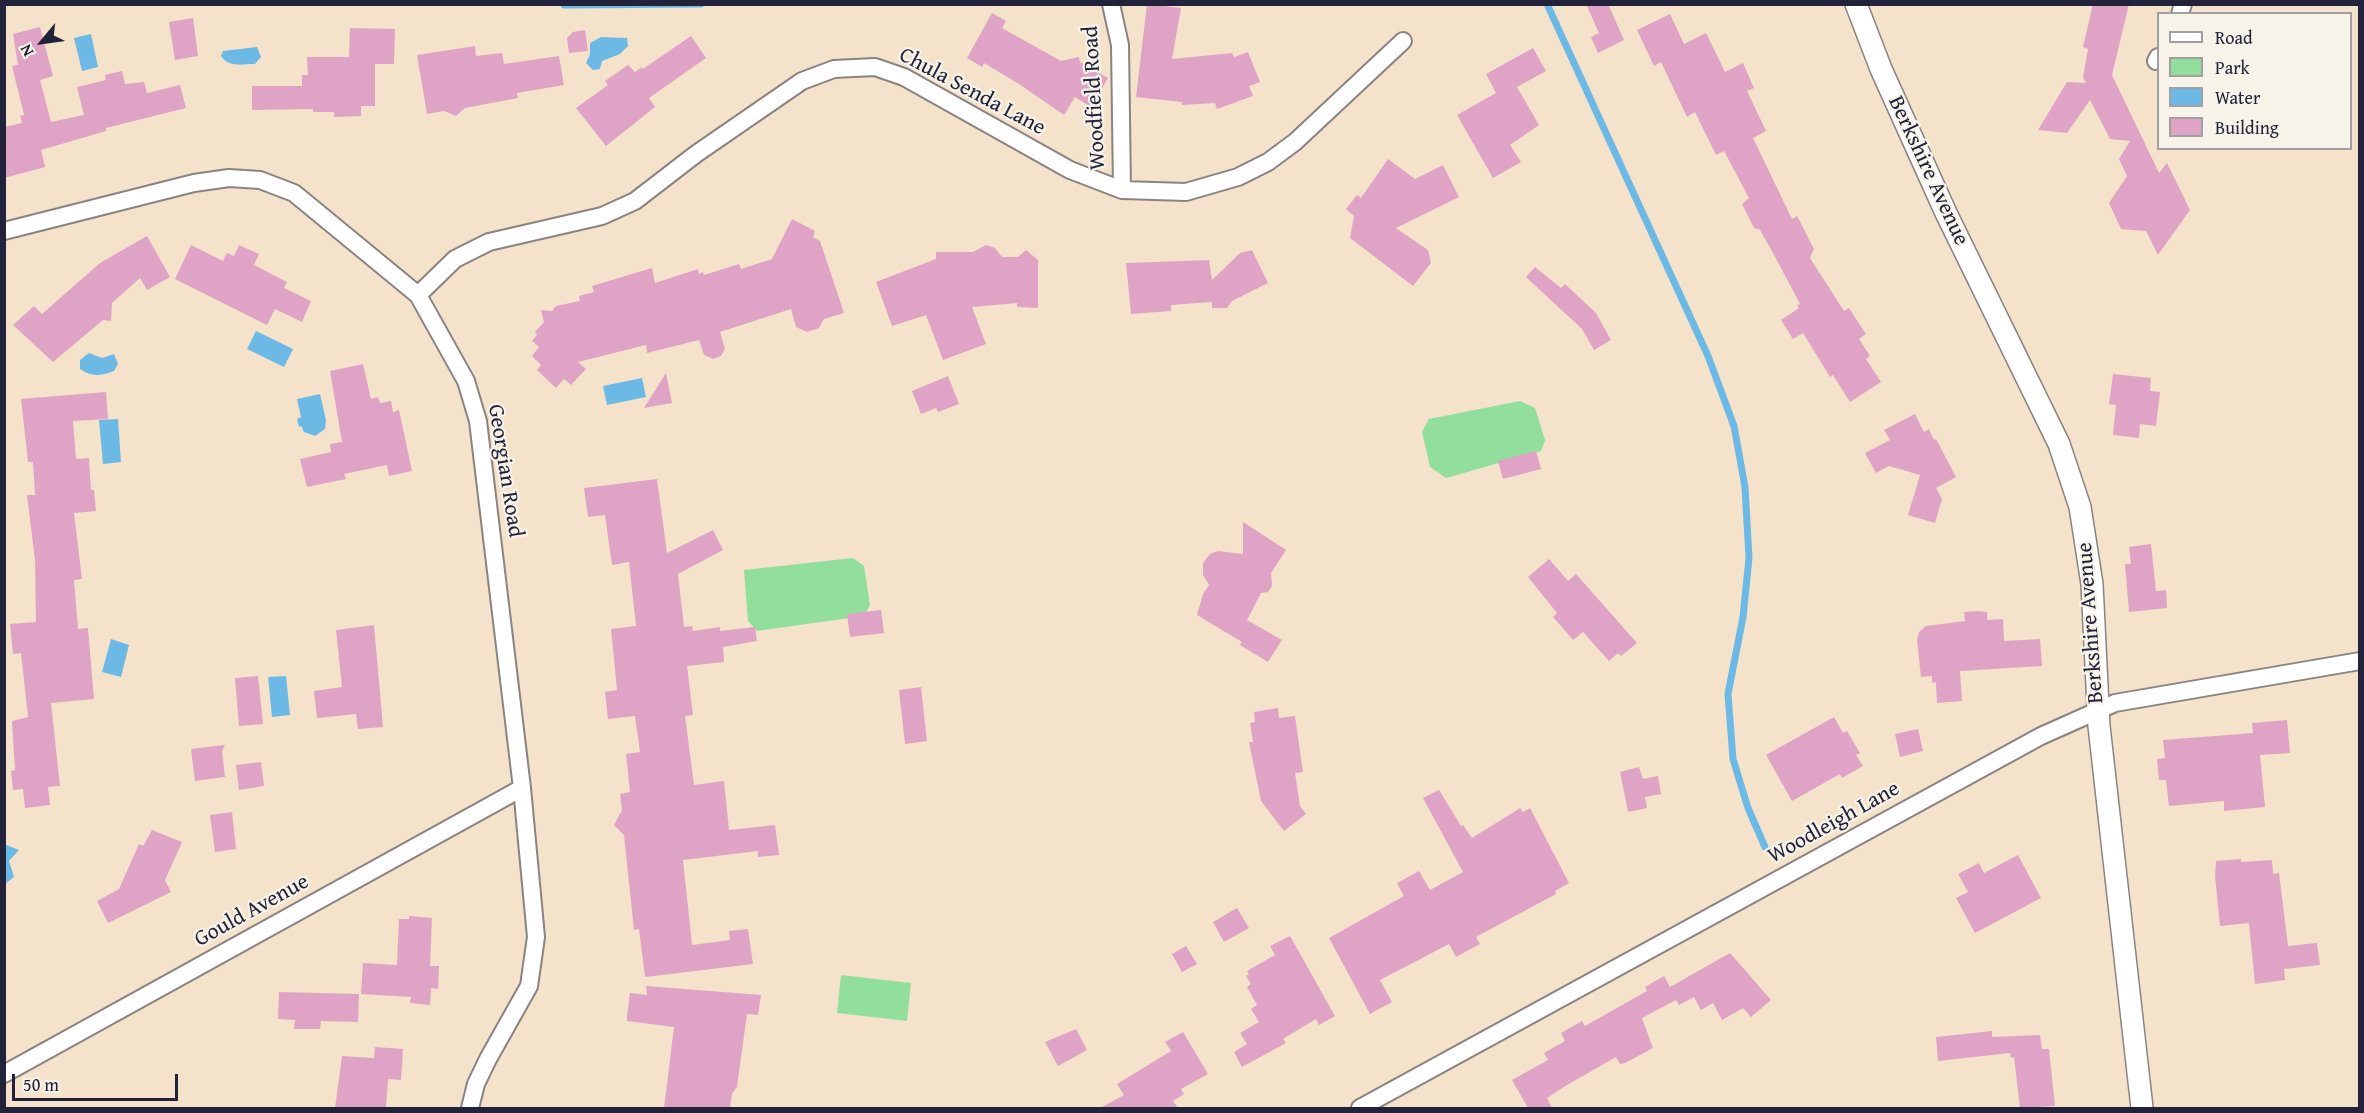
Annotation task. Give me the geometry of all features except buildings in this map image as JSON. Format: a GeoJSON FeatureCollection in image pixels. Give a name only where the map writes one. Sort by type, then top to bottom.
{"type":"FeatureCollection","features":[{"type":"Feature","properties":{"kind":"street","name":"Woodfield Road"},"geometry":{"type":"LineString","coordinates":[[1111,4],[1120,45],[1122,190]]}},
{"type":"Feature","properties":{"kind":"street","name":"Berkshire Avenue"},"geometry":{"type":"LineString","coordinates":[[1856,4],[1881,69],[1946,213],[2063,454],[2080,507],[2092,584],[2097,710],[2142,1108]]}},
{"type":"Feature","properties":{"kind":"street","name":"Chula Senda Lane"},"geometry":{"type":"LineString","coordinates":[[418,295],[455,259],[489,242],[602,216],[635,201],[696,154],[802,81],[834,69],[875,67],[904,77],[1070,170],[1122,190],[1186,192],[1238,177],[1268,162],[1295,142],[1403,41]]}},
{"type":"Feature","properties":{"kind":"street","name":"Georgian Road"},"geometry":{"type":"LineString","coordinates":[[4,231],[194,183],[229,178],[260,180],[294,193],[418,295],[465,381],[478,421],[522,788],[536,937],[529,986],[488,1059],[476,1084],[470,1108]]}},
{"type":"Feature","properties":{"kind":"street","name":"Woodleigh Lane"},"geometry":{"type":"LineString","coordinates":[[1360,1108],[2041,736],[2097,710],[2115,703],[2360,661]]}},
{"type":"Feature","properties":{"kind":"street","name":"Gould Avenue"},"geometry":{"type":"LineString","coordinates":[[4,1074],[522,788]]}},
{"type":"Feature","properties":{"kind":"green space"},"geometry":{"type":"Polygon","coordinates":[[[1520,401],[1535,408],[1545,440],[1541,451],[1446,478],[1430,467],[1422,432],[1429,419],[1520,401]]]}},
{"type":"Feature","properties":{"kind":"green space"},"geometry":{"type":"Polygon","coordinates":[[[853,558],[864,566],[870,605],[864,616],[757,631],[748,621],[744,570],[853,558]]]}},
{"type":"Feature","properties":{"kind":"green space"},"geometry":{"type":"Polygon","coordinates":[[[841,975],[911,983],[907,1021],[837,1013],[841,975]]]}},
{"type":"Feature","properties":{"kind":"water"},"geometry":{"type":"Polygon","coordinates":[[[91,34],[98,67],[82,71],[74,38],[91,34]]]}},
{"type":"Feature","properties":{"kind":"water"},"geometry":{"type":"Polygon","coordinates":[[[601,37],[627,38],[628,46],[620,54],[602,61],[600,69],[593,70],[586,63],[590,54],[590,43],[601,37]]]}},
{"type":"Feature","properties":{"kind":"water"},"geometry":{"type":"Polygon","coordinates":[[[257,47],[261,57],[255,64],[232,64],[221,56],[223,51],[257,47]]]}},
{"type":"Feature","properties":{"kind":"water"},"geometry":{"type":"Polygon","coordinates":[[[256,331],[293,349],[284,367],[247,349],[256,331]]]}},
{"type":"Feature","properties":{"kind":"water"},"geometry":{"type":"Polygon","coordinates":[[[89,353],[102,358],[114,354],[118,364],[110,373],[97,375],[88,373],[80,369],[80,360],[89,353]]]}},
{"type":"Feature","properties":{"kind":"water"},"geometry":{"type":"Polygon","coordinates":[[[642,378],[646,397],[607,405],[603,386],[642,378]]]}},
{"type":"Feature","properties":{"kind":"water"},"geometry":{"type":"Polygon","coordinates":[[[320,394],[326,420],[325,429],[315,436],[304,432],[301,426],[299,427],[297,419],[301,417],[297,399],[320,394]]]}},
{"type":"Feature","properties":{"kind":"water"},"geometry":{"type":"Polygon","coordinates":[[[118,419],[121,462],[103,464],[99,420],[118,419]]]}},
{"type":"Feature","properties":{"kind":"water"},"geometry":{"type":"Polygon","coordinates":[[[111,639],[129,645],[121,677],[102,672],[111,639]]]}},
{"type":"Feature","properties":{"kind":"water"},"geometry":{"type":"Polygon","coordinates":[[[286,676],[290,715],[272,717],[268,677],[286,676]]]}},
{"type":"Feature","properties":{"kind":"water"},"geometry":{"type":"Polygon","coordinates":[[[4,844],[19,850],[9,861],[14,877],[5,884],[4,844]]]}},
{"type":"Feature","properties":{"kind":"waterway"},"geometry":{"type":"LineString","coordinates":[[564,5],[701,4]]}},
{"type":"Feature","properties":{"kind":"waterway"},"geometry":{"type":"LineString","coordinates":[[1547,4],[1708,356],[1734,426],[1745,487],[1749,558],[1743,617],[1728,694],[1733,759],[1748,808],[1765,847]]}}]}
